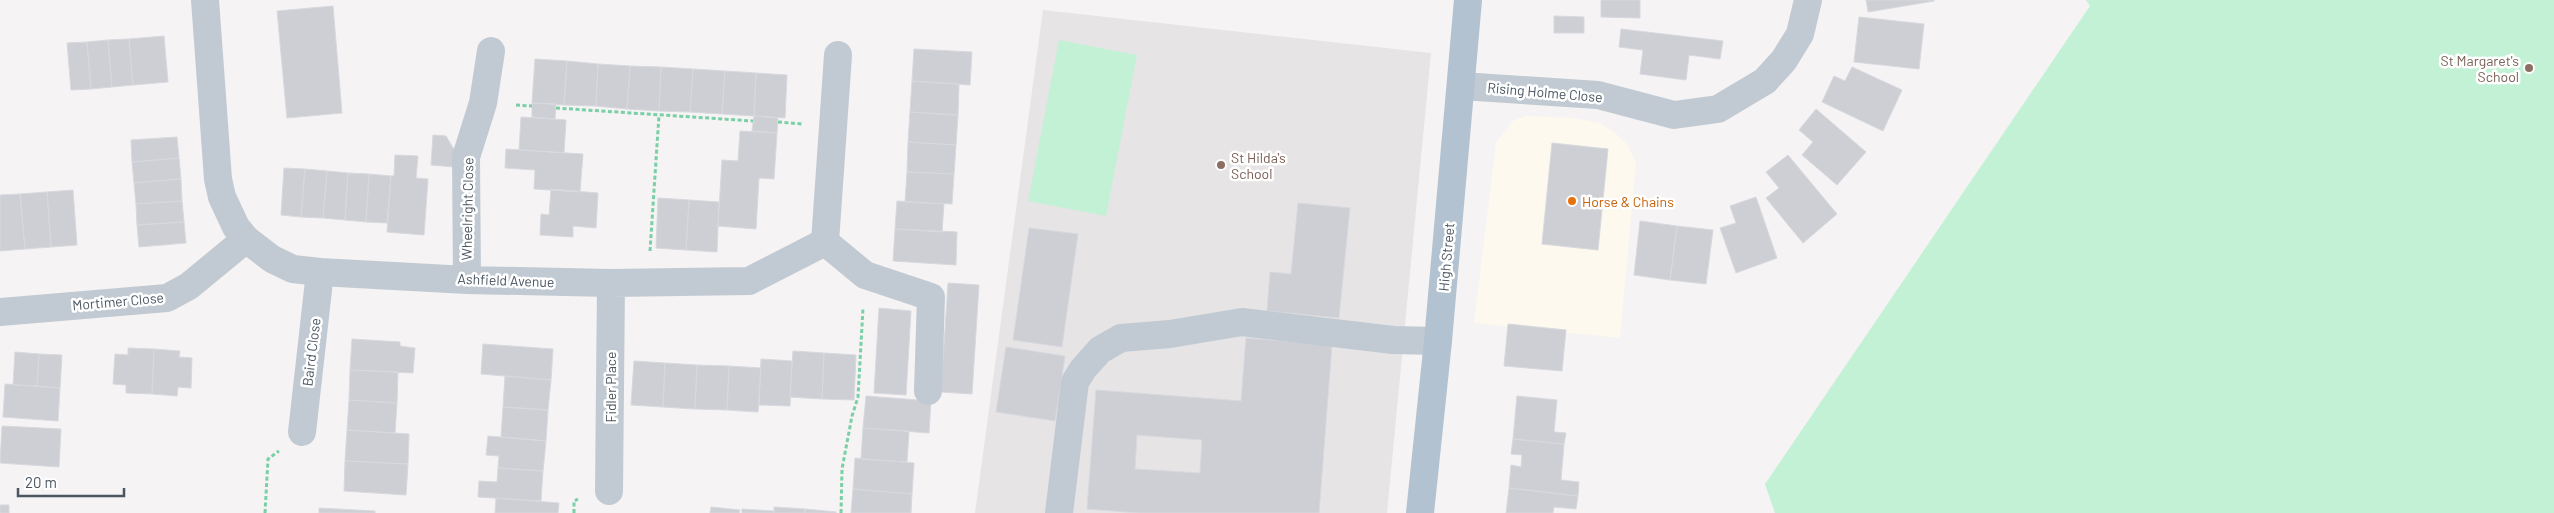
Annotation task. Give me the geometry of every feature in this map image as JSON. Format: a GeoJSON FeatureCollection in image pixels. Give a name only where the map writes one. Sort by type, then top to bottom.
{"type":"FeatureCollection","features":[{"type":"Feature","properties":{"kind":"main road","name":"High Street"},"geometry":{"type":"LineString","coordinates":[[1420,513],[1462,86],[1468,0]]}},
{"type":"Feature","properties":{"kind":"street","name":"Ashfield Avenue"},"geometry":{"type":"LineString","coordinates":[[205,0],[218,179],[227,211],[246,239],[272,260],[293,269],[467,280],[611,283],[749,281],[825,242]]}},
{"type":"Feature","properties":{"kind":"street","name":"Rising Holme Close"},"geometry":{"type":"LineString","coordinates":[[1462,86],[1598,94],[1674,115],[1718,109],[1765,81],[1784,60],[1800,34],[1808,0]]}},
{"type":"Feature","properties":{"kind":"street","name":"Wheelright Close"},"geometry":{"type":"LineString","coordinates":[[467,280],[466,157],[483,103],[491,51]]}},
{"type":"Feature","properties":{"kind":"street"},"geometry":{"type":"LineString","coordinates":[[838,55],[825,242],[865,274],[931,297],[928,391]]}},
{"type":"Feature","properties":{"kind":"street","name":"Mortimer Close"},"geometry":{"type":"LineString","coordinates":[[0,312],[167,298],[189,286],[246,239]]}},
{"type":"Feature","properties":{"kind":"street","name":"Baird Close"},"geometry":{"type":"LineString","coordinates":[[302,432],[320,272]]}},
{"type":"Feature","properties":{"kind":"street","name":"Fidler Place"},"geometry":{"type":"LineString","coordinates":[[609,491],[611,283]]}},
{"type":"Feature","properties":{"kind":"street"},"geometry":{"type":"LineString","coordinates":[[1059,513],[1075,382],[1083,369],[1100,350],[1121,338],[1170,334],[1242,322],[1393,340],[1438,341]]}},
{"type":"Feature","properties":{"kind":"path"},"geometry":{"type":"LineString","coordinates":[[556,108],[753,121]]}},
{"type":"Feature","properties":{"kind":"path"},"geometry":{"type":"LineString","coordinates":[[648,283],[659,115]]}},
{"type":"Feature","properties":{"kind":"path"},"geometry":{"type":"LineString","coordinates":[[841,513],[842,469],[852,416],[858,397],[865,274]]}},
{"type":"Feature","properties":{"kind":"path"},"geometry":{"type":"LineString","coordinates":[[266,513],[268,460],[302,432]]}},
{"type":"Feature","properties":{"kind":"shaded area","name":"St Hilda's School"},"geometry":{"type":"Polygon","coordinates":[[[1043,10],[1431,53],[1387,513],[975,513],[1043,10]]]}},
{"type":"Feature","properties":{"kind":"shaded area"},"geometry":{"type":"Polygon","coordinates":[[[1527,116],[1573,118],[1600,123],[1627,144],[1636,163],[1620,338],[1474,323],[1496,143],[1514,120],[1527,116]]]}},
{"type":"Feature","properties":{"kind":"green space"},"geometry":{"type":"Polygon","coordinates":[[[2086,0],[2554,0],[2554,513],[1775,513],[1765,484],[2090,6],[2086,0]]]}},
{"type":"Feature","properties":{"kind":"green space"},"geometry":{"type":"Polygon","coordinates":[[[1059,40],[1137,55],[1106,216],[1028,201],[1059,40]]]}},
{"type":"Feature","properties":{"kind":"building"},"geometry":{"type":"Polygon","coordinates":[[[1601,0],[1640,0],[1640,18],[1601,17],[1601,0]]]}},
{"type":"Feature","properties":{"kind":"building"},"geometry":{"type":"Polygon","coordinates":[[[1866,0],[1934,0],[1934,1],[1868,12],[1866,0]]]}},
{"type":"Feature","properties":{"kind":"building"},"geometry":{"type":"Polygon","coordinates":[[[333,6],[342,113],[287,118],[277,11],[333,6]]]}},
{"type":"Feature","properties":{"kind":"building"},"geometry":{"type":"Polygon","coordinates":[[[1554,16],[1584,17],[1584,33],[1554,33],[1554,16]]]}},
{"type":"Feature","properties":{"kind":"building"},"geometry":{"type":"Polygon","coordinates":[[[1859,17],[1924,24],[1919,69],[1854,62],[1859,17]]]}},
{"type":"Feature","properties":{"kind":"building"},"geometry":{"type":"Polygon","coordinates":[[[1621,29],[1723,41],[1720,59],[1689,55],[1686,80],[1640,74],[1643,50],[1619,47],[1621,29]]]}},
{"type":"Feature","properties":{"kind":"building"},"geometry":{"type":"Polygon","coordinates":[[[164,36],[168,82],[133,85],[129,39],[164,36]]]}},
{"type":"Feature","properties":{"kind":"building"},"geometry":{"type":"Polygon","coordinates":[[[129,39],[133,85],[112,87],[108,40],[129,39]]]}},
{"type":"Feature","properties":{"kind":"building"},"geometry":{"type":"Polygon","coordinates":[[[108,40],[112,87],[91,89],[87,42],[108,40]]]}},
{"type":"Feature","properties":{"kind":"building"},"geometry":{"type":"Polygon","coordinates":[[[87,42],[91,89],[71,90],[67,43],[87,42]]]}},
{"type":"Feature","properties":{"kind":"building"},"geometry":{"type":"Polygon","coordinates":[[[914,49],[972,52],[970,85],[912,81],[914,49]]]}},
{"type":"Feature","properties":{"kind":"building"},"geometry":{"type":"Polygon","coordinates":[[[535,59],[567,61],[564,105],[532,103],[535,59]]]}},
{"type":"Feature","properties":{"kind":"building"},"geometry":{"type":"Polygon","coordinates":[[[567,61],[598,64],[596,106],[564,105],[567,61]]]}},
{"type":"Feature","properties":{"kind":"building"},"geometry":{"type":"Polygon","coordinates":[[[598,64],[630,66],[627,109],[596,106],[598,64]]]}},
{"type":"Feature","properties":{"kind":"building"},"geometry":{"type":"Polygon","coordinates":[[[630,66],[661,67],[659,111],[627,109],[630,66]]]}},
{"type":"Feature","properties":{"kind":"building"},"geometry":{"type":"Polygon","coordinates":[[[661,67],[693,69],[690,112],[659,111],[661,67]]]}},
{"type":"Feature","properties":{"kind":"building"},"geometry":{"type":"Polygon","coordinates":[[[1852,67],[1902,90],[1883,131],[1822,102],[1834,76],[1845,81],[1852,67]]]}},
{"type":"Feature","properties":{"kind":"building"},"geometry":{"type":"Polygon","coordinates":[[[693,69],[725,71],[722,114],[690,112],[693,69]]]}},
{"type":"Feature","properties":{"kind":"building"},"geometry":{"type":"Polygon","coordinates":[[[725,71],[756,73],[754,116],[722,114],[725,71]]]}},
{"type":"Feature","properties":{"kind":"building"},"geometry":{"type":"Polygon","coordinates":[[[756,73],[787,75],[785,118],[754,116],[756,73]]]}},
{"type":"Feature","properties":{"kind":"building"},"geometry":{"type":"Polygon","coordinates":[[[912,81],[959,84],[958,115],[910,112],[912,81]]]}},
{"type":"Feature","properties":{"kind":"building"},"geometry":{"type":"Polygon","coordinates":[[[532,103],[556,104],[555,119],[532,117],[532,103]]]}},
{"type":"Feature","properties":{"kind":"building"},"geometry":{"type":"Polygon","coordinates":[[[1816,109],[1866,152],[1837,185],[1802,155],[1813,142],[1799,130],[1816,109]]]}},
{"type":"Feature","properties":{"kind":"building"},"geometry":{"type":"Polygon","coordinates":[[[910,112],[958,115],[956,145],[908,142],[910,112]]]}},
{"type":"Feature","properties":{"kind":"building"},"geometry":{"type":"Polygon","coordinates":[[[754,116],[778,118],[777,133],[752,131],[754,116]]]}},
{"type":"Feature","properties":{"kind":"building"},"geometry":{"type":"Polygon","coordinates":[[[521,117],[566,120],[564,153],[519,150],[521,117]]]}},
{"type":"Feature","properties":{"kind":"building"},"geometry":{"type":"Polygon","coordinates":[[[740,131],[777,133],[774,179],[759,178],[756,229],[718,226],[722,160],[738,161],[740,131]]]}},
{"type":"Feature","properties":{"kind":"building"},"geometry":{"type":"Polygon","coordinates":[[[433,135],[446,136],[455,151],[454,167],[431,165],[433,135]]]}},
{"type":"Feature","properties":{"kind":"building"},"geometry":{"type":"Polygon","coordinates":[[[177,137],[179,158],[132,162],[131,140],[177,137]]]}},
{"type":"Feature","properties":{"kind":"building"},"geometry":{"type":"Polygon","coordinates":[[[908,142],[956,145],[954,174],[907,172],[908,142]]]}},
{"type":"Feature","properties":{"kind":"building"},"geometry":{"type":"Polygon","coordinates":[[[1552,143],[1608,149],[1598,250],[1542,244],[1552,143]]]}},
{"type":"Feature","properties":{"kind":"building"},"geometry":{"type":"Polygon","coordinates":[[[506,149],[583,154],[580,192],[534,189],[535,170],[505,168],[506,149]]]}},
{"type":"Feature","properties":{"kind":"building"},"geometry":{"type":"Polygon","coordinates":[[[395,155],[418,156],[416,178],[428,179],[424,235],[387,232],[391,176],[394,176],[395,155]]]}},
{"type":"Feature","properties":{"kind":"building"},"geometry":{"type":"Polygon","coordinates":[[[1788,155],[1837,214],[1803,243],[1766,198],[1779,188],[1766,172],[1788,155]]]}},
{"type":"Feature","properties":{"kind":"building"},"geometry":{"type":"Polygon","coordinates":[[[179,158],[181,179],[134,183],[132,162],[179,158]]]}},
{"type":"Feature","properties":{"kind":"building"},"geometry":{"type":"Polygon","coordinates":[[[284,168],[305,169],[301,217],[281,215],[284,168]]]}},
{"type":"Feature","properties":{"kind":"building"},"geometry":{"type":"Polygon","coordinates":[[[305,169],[327,171],[323,218],[301,217],[305,169]]]}},
{"type":"Feature","properties":{"kind":"building"},"geometry":{"type":"Polygon","coordinates":[[[327,171],[348,173],[345,220],[323,218],[327,171]]]}},
{"type":"Feature","properties":{"kind":"building"},"geometry":{"type":"Polygon","coordinates":[[[907,172],[954,174],[952,204],[905,202],[907,172]]]}},
{"type":"Feature","properties":{"kind":"building"},"geometry":{"type":"Polygon","coordinates":[[[348,173],[369,174],[366,222],[345,220],[348,173]]]}},
{"type":"Feature","properties":{"kind":"building"},"geometry":{"type":"Polygon","coordinates":[[[369,174],[391,176],[387,223],[366,222],[369,174]]]}},
{"type":"Feature","properties":{"kind":"building"},"geometry":{"type":"Polygon","coordinates":[[[181,179],[182,201],[136,204],[134,183],[181,179]]]}},
{"type":"Feature","properties":{"kind":"building"},"geometry":{"type":"Polygon","coordinates":[[[551,189],[598,193],[596,228],[573,226],[573,237],[540,235],[541,214],[549,215],[551,189]]]}},
{"type":"Feature","properties":{"kind":"building"},"geometry":{"type":"Polygon","coordinates":[[[73,190],[77,245],[51,247],[47,192],[73,190]]]}},
{"type":"Feature","properties":{"kind":"building"},"geometry":{"type":"Polygon","coordinates":[[[47,192],[51,247],[25,249],[20,194],[47,192]]]}},
{"type":"Feature","properties":{"kind":"building"},"geometry":{"type":"Polygon","coordinates":[[[20,194],[25,249],[0,251],[0,195],[20,194]]]}},
{"type":"Feature","properties":{"kind":"building"},"geometry":{"type":"Polygon","coordinates":[[[1756,197],[1777,258],[1736,273],[1720,228],[1736,223],[1730,206],[1756,197]]]}},
{"type":"Feature","properties":{"kind":"building"},"geometry":{"type":"Polygon","coordinates":[[[658,198],[689,200],[686,250],[656,248],[658,198]]]}},
{"type":"Feature","properties":{"kind":"building"},"geometry":{"type":"Polygon","coordinates":[[[689,200],[719,202],[717,252],[686,250],[689,200]]]}},
{"type":"Feature","properties":{"kind":"building"},"geometry":{"type":"Polygon","coordinates":[[[182,201],[184,222],[137,225],[136,204],[182,201]]]}},
{"type":"Feature","properties":{"kind":"building"},"geometry":{"type":"Polygon","coordinates":[[[897,201],[944,204],[942,232],[895,229],[897,201]]]}},
{"type":"Feature","properties":{"kind":"building"},"geometry":{"type":"Polygon","coordinates":[[[1298,203],[1350,208],[1339,318],[1267,311],[1270,272],[1291,274],[1298,203]]]}},
{"type":"Feature","properties":{"kind":"building"},"geometry":{"type":"Polygon","coordinates":[[[1640,221],[1677,226],[1670,280],[1634,275],[1640,221]]]}},
{"type":"Feature","properties":{"kind":"building"},"geometry":{"type":"Polygon","coordinates":[[[184,222],[186,243],[139,247],[137,225],[184,222]]]}},
{"type":"Feature","properties":{"kind":"building"},"geometry":{"type":"Polygon","coordinates":[[[1677,226],[1713,230],[1706,284],[1670,280],[1677,226]]]}},
{"type":"Feature","properties":{"kind":"building"},"geometry":{"type":"Polygon","coordinates":[[[1029,228],[1078,234],[1062,347],[1013,340],[1029,228]]]}},
{"type":"Feature","properties":{"kind":"building"},"geometry":{"type":"Polygon","coordinates":[[[895,229],[957,232],[956,265],[893,261],[895,229]]]}},
{"type":"Feature","properties":{"kind":"building"},"geometry":{"type":"Polygon","coordinates":[[[948,283],[979,285],[972,394],[941,392],[948,283]]]}},
{"type":"Feature","properties":{"kind":"building"},"geometry":{"type":"Polygon","coordinates":[[[879,308],[911,311],[906,395],[874,393],[879,308]]]}},
{"type":"Feature","properties":{"kind":"building"},"geometry":{"type":"Polygon","coordinates":[[[1508,324],[1566,330],[1562,371],[1504,366],[1508,324]]]}},
{"type":"Feature","properties":{"kind":"building"},"geometry":{"type":"Polygon","coordinates":[[[1246,338],[1332,345],[1319,513],[1139,513],[1087,509],[1096,390],[1241,401],[1246,338]],[[1137,435],[1135,469],[1200,473],[1202,440],[1137,435]]]}},
{"type":"Feature","properties":{"kind":"building"},"geometry":{"type":"Polygon","coordinates":[[[352,339],[400,342],[400,346],[415,348],[413,373],[350,370],[352,339]]]}},
{"type":"Feature","properties":{"kind":"building"},"geometry":{"type":"Polygon","coordinates":[[[483,344],[553,349],[551,380],[481,374],[483,344]]]}},
{"type":"Feature","properties":{"kind":"building"},"geometry":{"type":"Polygon","coordinates":[[[1006,347],[1065,356],[1055,421],[996,412],[1006,347]]]}},
{"type":"Feature","properties":{"kind":"building"},"geometry":{"type":"Polygon","coordinates":[[[128,348],[154,349],[152,394],[126,393],[126,385],[113,384],[115,354],[128,355],[128,348]]]}},
{"type":"Feature","properties":{"kind":"building"},"geometry":{"type":"Polygon","coordinates":[[[154,349],[180,351],[179,357],[192,358],[191,388],[178,387],[177,396],[152,394],[154,349]]]}},
{"type":"Feature","properties":{"kind":"building"},"geometry":{"type":"Polygon","coordinates":[[[793,351],[824,353],[822,399],[790,397],[793,351]]]}},
{"type":"Feature","properties":{"kind":"building"},"geometry":{"type":"Polygon","coordinates":[[[15,352],[39,354],[37,386],[13,385],[15,352]]]}},
{"type":"Feature","properties":{"kind":"building"},"geometry":{"type":"Polygon","coordinates":[[[824,353],[856,355],[854,400],[822,399],[824,353]]]}},
{"type":"Feature","properties":{"kind":"building"},"geometry":{"type":"Polygon","coordinates":[[[39,354],[62,355],[60,388],[37,386],[39,354]]]}},
{"type":"Feature","properties":{"kind":"building"},"geometry":{"type":"Polygon","coordinates":[[[761,359],[792,361],[790,406],[759,405],[761,359]]]}},
{"type":"Feature","properties":{"kind":"building"},"geometry":{"type":"Polygon","coordinates":[[[634,361],[665,363],[663,407],[631,405],[634,361]]]}},
{"type":"Feature","properties":{"kind":"building"},"geometry":{"type":"Polygon","coordinates":[[[665,363],[697,365],[695,409],[663,407],[665,363]]]}},
{"type":"Feature","properties":{"kind":"building"},"geometry":{"type":"Polygon","coordinates":[[[697,365],[729,366],[727,410],[695,409],[697,365]]]}},
{"type":"Feature","properties":{"kind":"building"},"geometry":{"type":"Polygon","coordinates":[[[729,366],[761,368],[758,412],[727,410],[729,366]]]}},
{"type":"Feature","properties":{"kind":"building"},"geometry":{"type":"Polygon","coordinates":[[[350,370],[398,372],[397,403],[349,400],[350,370]]]}},
{"type":"Feature","properties":{"kind":"building"},"geometry":{"type":"Polygon","coordinates":[[[505,376],[551,380],[548,410],[503,407],[505,376]]]}},
{"type":"Feature","properties":{"kind":"building"},"geometry":{"type":"Polygon","coordinates":[[[5,384],[60,388],[58,421],[3,417],[5,384]]]}},
{"type":"Feature","properties":{"kind":"building"},"geometry":{"type":"Polygon","coordinates":[[[866,396],[931,401],[929,433],[863,428],[866,396]]]}},
{"type":"Feature","properties":{"kind":"building"},"geometry":{"type":"Polygon","coordinates":[[[1517,396],[1557,400],[1554,432],[1566,433],[1564,444],[1513,439],[1517,396]]]}},
{"type":"Feature","properties":{"kind":"building"},"geometry":{"type":"Polygon","coordinates":[[[349,400],[397,403],[395,433],[347,430],[349,400]]]}},
{"type":"Feature","properties":{"kind":"building"},"geometry":{"type":"Polygon","coordinates":[[[503,407],[548,410],[546,441],[501,437],[503,407]]]}},
{"type":"Feature","properties":{"kind":"building"},"geometry":{"type":"Polygon","coordinates":[[[2,426],[61,429],[59,467],[0,463],[2,426]]]}},
{"type":"Feature","properties":{"kind":"building"},"geometry":{"type":"Polygon","coordinates":[[[863,428],[909,431],[907,462],[861,459],[863,428]]]}},
{"type":"Feature","properties":{"kind":"building"},"geometry":{"type":"Polygon","coordinates":[[[347,430],[409,434],[408,464],[345,461],[347,430]]]}},
{"type":"Feature","properties":{"kind":"building"},"geometry":{"type":"Polygon","coordinates":[[[488,436],[546,441],[543,471],[498,468],[499,456],[486,455],[488,436]]]}},
{"type":"Feature","properties":{"kind":"building"},"geometry":{"type":"Polygon","coordinates":[[[1513,439],[1564,444],[1561,480],[1579,482],[1578,496],[1509,488],[1511,465],[1521,467],[1522,455],[1511,454],[1513,439]]]}},
{"type":"Feature","properties":{"kind":"building"},"geometry":{"type":"Polygon","coordinates":[[[855,458],[914,463],[912,494],[853,489],[855,458]]]}},
{"type":"Feature","properties":{"kind":"building"},"geometry":{"type":"Polygon","coordinates":[[[345,461],[408,464],[406,495],[344,491],[345,461]]]}},
{"type":"Feature","properties":{"kind":"building"},"geometry":{"type":"Polygon","coordinates":[[[498,468],[543,471],[541,501],[478,497],[479,481],[497,482],[498,468]]]}},
{"type":"Feature","properties":{"kind":"building"},"geometry":{"type":"Polygon","coordinates":[[[1509,488],[1578,496],[1576,509],[1554,507],[1553,513],[1506,513],[1509,488]]]}},
{"type":"Feature","properties":{"kind":"building"},"geometry":{"type":"Polygon","coordinates":[[[853,489],[912,494],[911,513],[851,513],[853,489]]]}},
{"type":"Feature","properties":{"kind":"building"},"geometry":{"type":"Polygon","coordinates":[[[496,498],[559,503],[558,513],[495,513],[496,498]]]}},
{"type":"Feature","properties":{"kind":"building"},"geometry":{"type":"Polygon","coordinates":[[[0,505],[9,505],[9,513],[0,513],[0,505]]]}},
{"type":"Feature","properties":{"kind":"building"},"geometry":{"type":"Polygon","coordinates":[[[711,507],[740,510],[739,513],[710,513],[711,507]]]}},
{"type":"Feature","properties":{"kind":"building"},"geometry":{"type":"Polygon","coordinates":[[[774,507],[805,509],[805,513],[774,513],[774,507]]]}},
{"type":"Feature","properties":{"kind":"building"},"geometry":{"type":"Polygon","coordinates":[[[319,508],[375,511],[375,513],[319,513],[319,508]]]}},
{"type":"Feature","properties":{"kind":"building"},"geometry":{"type":"Polygon","coordinates":[[[742,509],[774,511],[774,513],[742,513],[742,509]]]}},
{"type":"Feature","properties":{"kind":"building"},"geometry":{"type":"Polygon","coordinates":[[[805,509],[836,512],[836,513],[805,513],[805,509]]]}},
{"type":"Feature","properties":{"kind":"place","name":"St Margaret's School"},"geometry":{"type":"Point","coordinates":[2529,68]}},
{"type":"Feature","properties":{"kind":"place","name":"St Hilda's School"},"geometry":{"type":"Point","coordinates":[1221,165]}},
{"type":"Feature","properties":{"kind":"place","name":"Horse & Chains"},"geometry":{"type":"Point","coordinates":[1572,201]}}]}
